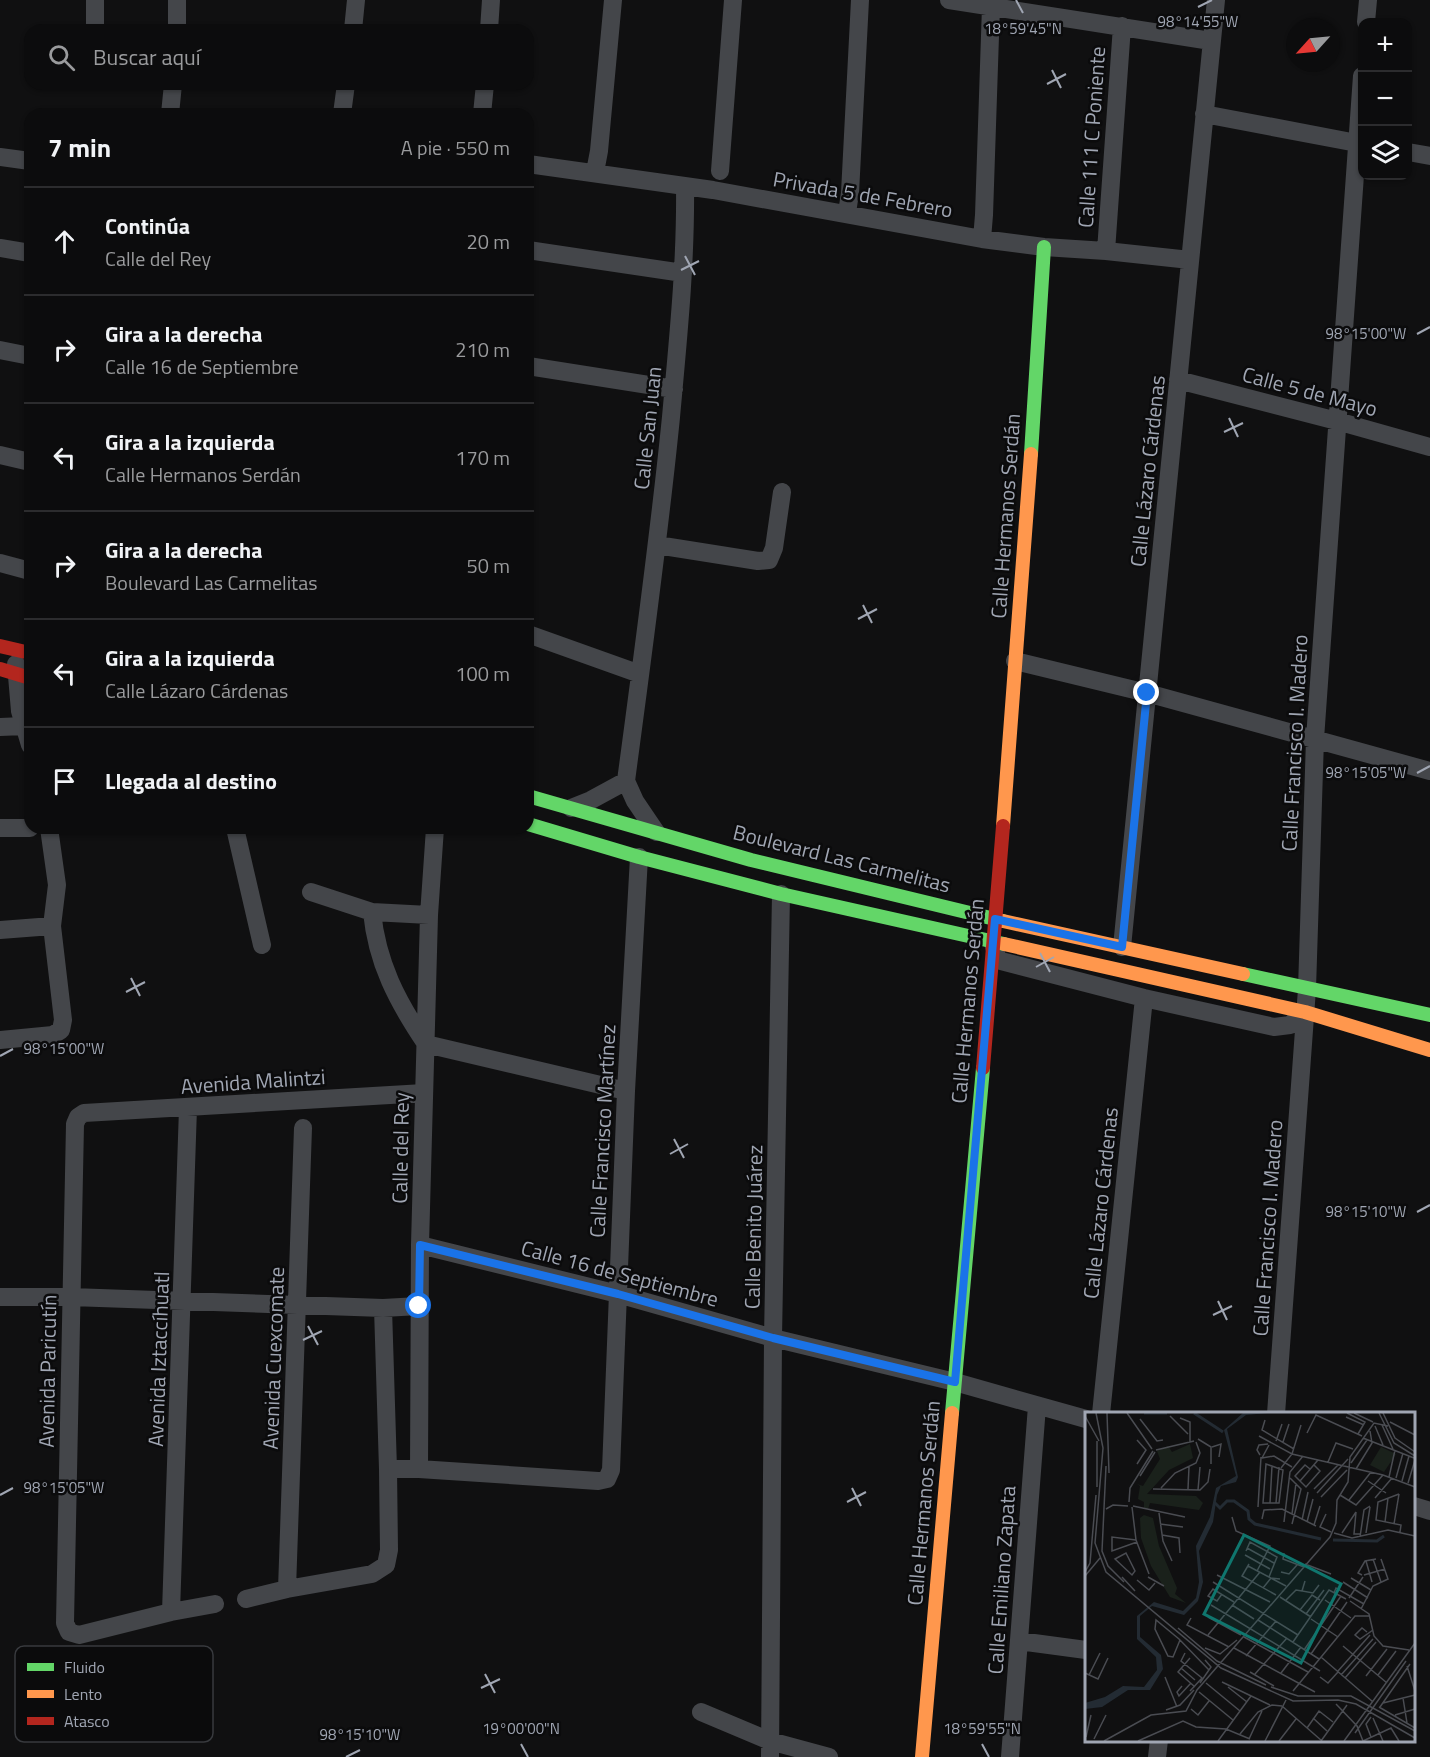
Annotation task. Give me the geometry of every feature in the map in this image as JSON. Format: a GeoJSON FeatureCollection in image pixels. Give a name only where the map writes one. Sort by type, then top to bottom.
{"type":"FeatureCollection","features":[{"type":"Feature","properties":{"kind":"main road","name":"Calle Hermanos Serdán"},"geometry":{"type":"LineString","coordinates":[[922,1757],[995,919],[1035,402],[1044,247]]}},
{"type":"Feature","properties":{"kind":"main road","name":"Boulevard Las Carmelitas"},"geometry":{"type":"LineString","coordinates":[[534,798],[752,860],[995,919],[1430,1015]]}},
{"type":"Feature","properties":{"kind":"main road"},"geometry":{"type":"LineString","coordinates":[[534,826],[639,857],[781,894],[1305,1012],[1430,1050]]}},
{"type":"Feature","properties":{"kind":"street"},"geometry":{"type":"LineString","coordinates":[[94,24],[95,0]]}},
{"type":"Feature","properties":{"kind":"street"},"geometry":{"type":"LineString","coordinates":[[177,0],[177,24]]}},
{"type":"Feature","properties":{"kind":"street"},"geometry":{"type":"LineString","coordinates":[[353,24],[356,0]]}},
{"type":"Feature","properties":{"kind":"street"},"geometry":{"type":"LineString","coordinates":[[489,24],[491,0]]}},
{"type":"Feature","properties":{"kind":"street"},"geometry":{"type":"LineString","coordinates":[[595,172],[613,0]]}},
{"type":"Feature","properties":{"kind":"street"},"geometry":{"type":"LineString","coordinates":[[720,171],[733,0]]}},
{"type":"Feature","properties":{"kind":"street"},"geometry":{"type":"LineString","coordinates":[[847,213],[860,0]]}},
{"type":"Feature","properties":{"kind":"street"},"geometry":{"type":"LineString","coordinates":[[949,0],[1212,41]]}},
{"type":"Feature","properties":{"kind":"street","name":"Calle Lázaro Cárdenas"},"geometry":{"type":"LineString","coordinates":[[1122,947],[1216,0]]}},
{"type":"Feature","properties":{"kind":"street"},"geometry":{"type":"LineString","coordinates":[[1366,18],[1368,0]]}},
{"type":"Feature","properties":{"kind":"street"},"geometry":{"type":"LineString","coordinates":[[982,238],[991,6]]}},
{"type":"Feature","properties":{"kind":"street","name":"Calle 111 C Poniente"},"geometry":{"type":"LineString","coordinates":[[1106,251],[1122,26]]}},
{"type":"Feature","properties":{"kind":"street"},"geometry":{"type":"LineString","coordinates":[[171,108],[172,90]]}},
{"type":"Feature","properties":{"kind":"street"},"geometry":{"type":"LineString","coordinates":[[343,108],[345,90]]}},
{"type":"Feature","properties":{"kind":"street"},"geometry":{"type":"LineString","coordinates":[[483,108],[484,90]]}},
{"type":"Feature","properties":{"kind":"street"},"geometry":{"type":"LineString","coordinates":[[1204,114],[1358,143]]}},
{"type":"Feature","properties":{"kind":"street"},"geometry":{"type":"LineString","coordinates":[[1412,153],[1430,156]]}},
{"type":"Feature","properties":{"kind":"street"},"geometry":{"type":"LineString","coordinates":[[0,158],[24,160]]}},
{"type":"Feature","properties":{"kind":"street","name":"Privada 5 de Febrero"},"geometry":{"type":"LineString","coordinates":[[534,165],[685,186],[982,238],[1044,247],[1190,260]]}},
{"type":"Feature","properties":{"kind":"street","name":"Calle Francisco I. Madero"},"geometry":{"type":"LineString","coordinates":[[1276,1412],[1307,989],[1315,739],[1358,168]]}},
{"type":"Feature","properties":{"kind":"street","name":"Calle San Juan"},"geometry":{"type":"LineString","coordinates":[[626,781],[657,545],[674,389],[683,273],[685,186]]}},
{"type":"Feature","properties":{"kind":"street"},"geometry":{"type":"LineString","coordinates":[[0,248],[24,251]]}},
{"type":"Feature","properties":{"kind":"street"},"geometry":{"type":"LineString","coordinates":[[534,251],[683,273]]}},
{"type":"Feature","properties":{"kind":"street"},"geometry":{"type":"LineString","coordinates":[[0,350],[24,355]]}},
{"type":"Feature","properties":{"kind":"street"},"geometry":{"type":"LineString","coordinates":[[534,367],[674,389]]}},
{"type":"Feature","properties":{"kind":"street","name":"Calle 5 de Mayo"},"geometry":{"type":"LineString","coordinates":[[1178,380],[1430,447]]}},
{"type":"Feature","properties":{"kind":"street"},"geometry":{"type":"LineString","coordinates":[[0,455],[24,461]]}},
{"type":"Feature","properties":{"kind":"street"},"geometry":{"type":"LineString","coordinates":[[657,545],[758,561],[769,560],[774,548],[782,492]]}},
{"type":"Feature","properties":{"kind":"street"},"geometry":{"type":"LineString","coordinates":[[0,563],[24,569]]}},
{"type":"Feature","properties":{"kind":"street"},"geometry":{"type":"LineString","coordinates":[[534,636],[640,674]]}},
{"type":"Feature","properties":{"kind":"street"},"geometry":{"type":"LineString","coordinates":[[0,727],[24,726],[18,698],[15,650]]}},
{"type":"Feature","properties":{"kind":"street"},"geometry":{"type":"LineString","coordinates":[[1015,661],[1147,693],[1430,771]]}},
{"type":"Feature","properties":{"kind":"street"},"geometry":{"type":"LineString","coordinates":[[570,808],[591,800],[626,781],[635,801],[656,832]]}},
{"type":"Feature","properties":{"kind":"street"},"geometry":{"type":"LineString","coordinates":[[0,828],[24,828]]}},
{"type":"Feature","properties":{"kind":"street"},"geometry":{"type":"LineString","coordinates":[[0,1040],[53,1035],[61,1030],[63,1020],[52,926],[57,885],[50,834]]}},
{"type":"Feature","properties":{"kind":"street"},"geometry":{"type":"LineString","coordinates":[[236,834],[262,945]]}},
{"type":"Feature","properties":{"kind":"street","name":"Calle del Rey"},"geometry":{"type":"LineString","coordinates":[[419,1469],[420,1245],[429,915],[435,834]]}},
{"type":"Feature","properties":{"kind":"street","name":"Calle Francisco Martínez"},"geometry":{"type":"LineString","coordinates":[[419,1469],[598,1481],[607,1479],[610,1470],[626,1091],[639,857]]}},
{"type":"Feature","properties":{"kind":"street"},"geometry":{"type":"LineString","coordinates":[[311,892],[372,912],[429,915]]}},
{"type":"Feature","properties":{"kind":"street","name":"Calle Benito Juárez"},"geometry":{"type":"LineString","coordinates":[[770,1749],[773,1338],[781,894]]}},
{"type":"Feature","properties":{"kind":"street"},"geometry":{"type":"LineString","coordinates":[[372,912],[382,963],[401,1007],[426,1044],[626,1091]]}},
{"type":"Feature","properties":{"kind":"street"},"geometry":{"type":"LineString","coordinates":[[0,930],[52,926]]}},
{"type":"Feature","properties":{"kind":"street"},"geometry":{"type":"LineString","coordinates":[[992,941],[997,957],[1001,961],[1144,998],[1274,1027],[1290,1025],[1305,1012]]}},
{"type":"Feature","properties":{"kind":"street","name":"Calle Lázaro Cárdenas"},"geometry":{"type":"LineString","coordinates":[[1101,1412],[1144,998]]}},
{"type":"Feature","properties":{"kind":"street","name":"Avenida Malintzi"},"geometry":{"type":"LineString","coordinates":[[84,1113],[424,1093]]}},
{"type":"Feature","properties":{"kind":"street","name":"Avenida Iztaccíhuatl"},"geometry":{"type":"LineString","coordinates":[[171,1612],[189,1108]]}},
{"type":"Feature","properties":{"kind":"street","name":"Avenida Paricutín"},"geometry":{"type":"LineString","coordinates":[[84,1113],[78,1117],[75,1124],[65,1623],[69,1632],[79,1635],[171,1612]]}},
{"type":"Feature","properties":{"kind":"street","name":"Avenida Cuexcomate"},"geometry":{"type":"LineString","coordinates":[[287,1589],[303,1128]]}},
{"type":"Feature","properties":{"kind":"street","name":"Calle 16 de Septiembre"},"geometry":{"type":"LineString","coordinates":[[420,1245],[618,1294],[773,1338],[955,1382],[1085,1419]]}},
{"type":"Feature","properties":{"kind":"street"},"geometry":{"type":"LineString","coordinates":[[0,1297],[71,1297],[383,1308],[419,1306]]}},
{"type":"Feature","properties":{"kind":"street"},"geometry":{"type":"LineString","coordinates":[[246,1599],[287,1589],[372,1574],[386,1565],[389,1550],[383,1308]]}},
{"type":"Feature","properties":{"kind":"street","name":"Calle Emiliano Zapata"},"geometry":{"type":"LineString","coordinates":[[1010,1757],[1037,1406]]}},
{"type":"Feature","properties":{"kind":"street"},"geometry":{"type":"LineString","coordinates":[[388,1469],[419,1469]]}},
{"type":"Feature","properties":{"kind":"street"},"geometry":{"type":"LineString","coordinates":[[1415,1507],[1430,1511]]}},
{"type":"Feature","properties":{"kind":"street"},"geometry":{"type":"LineString","coordinates":[[171,1612],[215,1605]]}},
{"type":"Feature","properties":{"kind":"street"},"geometry":{"type":"LineString","coordinates":[[1019,1641],[1085,1650]]}},
{"type":"Feature","properties":{"kind":"street"},"geometry":{"type":"LineString","coordinates":[[701,1712],[770,1749],[829,1757]]}},
{"type":"Feature","properties":{"kind":"street"},"geometry":{"type":"LineString","coordinates":[[1157,1757],[1159,1742]]}},
{"type":"Feature","properties":{"kind":"traffic: fast"},"geometry":{"type":"LineString","coordinates":[[1031,454],[1044,247]]}},
{"type":"Feature","properties":{"kind":"traffic: fast"},"geometry":{"type":"LineString","coordinates":[[534,798],[751,860],[1003,921]]}},
{"type":"Feature","properties":{"kind":"traffic: fast"},"geometry":{"type":"LineString","coordinates":[[534,826],[639,857],[781,894],[1004,944]]}},
{"type":"Feature","properties":{"kind":"traffic: fast"},"geometry":{"type":"LineString","coordinates":[[1243,974],[1430,1015]]}},
{"type":"Feature","properties":{"kind":"traffic: fast"},"geometry":{"type":"LineString","coordinates":[[952,1413],[983,1068]]}},
{"type":"Feature","properties":{"kind":"traffic: slow"},"geometry":{"type":"LineString","coordinates":[[1003,826],[1031,454]]}},
{"type":"Feature","properties":{"kind":"traffic: slow"},"geometry":{"type":"LineString","coordinates":[[1003,921],[1243,974]]}},
{"type":"Feature","properties":{"kind":"traffic: slow"},"geometry":{"type":"LineString","coordinates":[[1004,944],[1305,1012],[1430,1050]]}},
{"type":"Feature","properties":{"kind":"traffic: slow"},"geometry":{"type":"LineString","coordinates":[[922,1757],[952,1413]]}},
{"type":"Feature","properties":{"kind":"traffic: jam"},"geometry":{"type":"LineString","coordinates":[[0,646],[24,652]]}},
{"type":"Feature","properties":{"kind":"traffic: jam"},"geometry":{"type":"LineString","coordinates":[[0,669],[24,676]]}},
{"type":"Feature","properties":{"kind":"traffic: jam"},"geometry":{"type":"LineString","coordinates":[[983,1068],[1003,826]]}},
{"type":"Feature","properties":{"kind":"route"},"geometry":{"type":"LineString","coordinates":[[419,1306],[420,1245],[618,1294],[773,1338],[955,1382],[995,919],[1122,947],[1147,693]]}}]}
